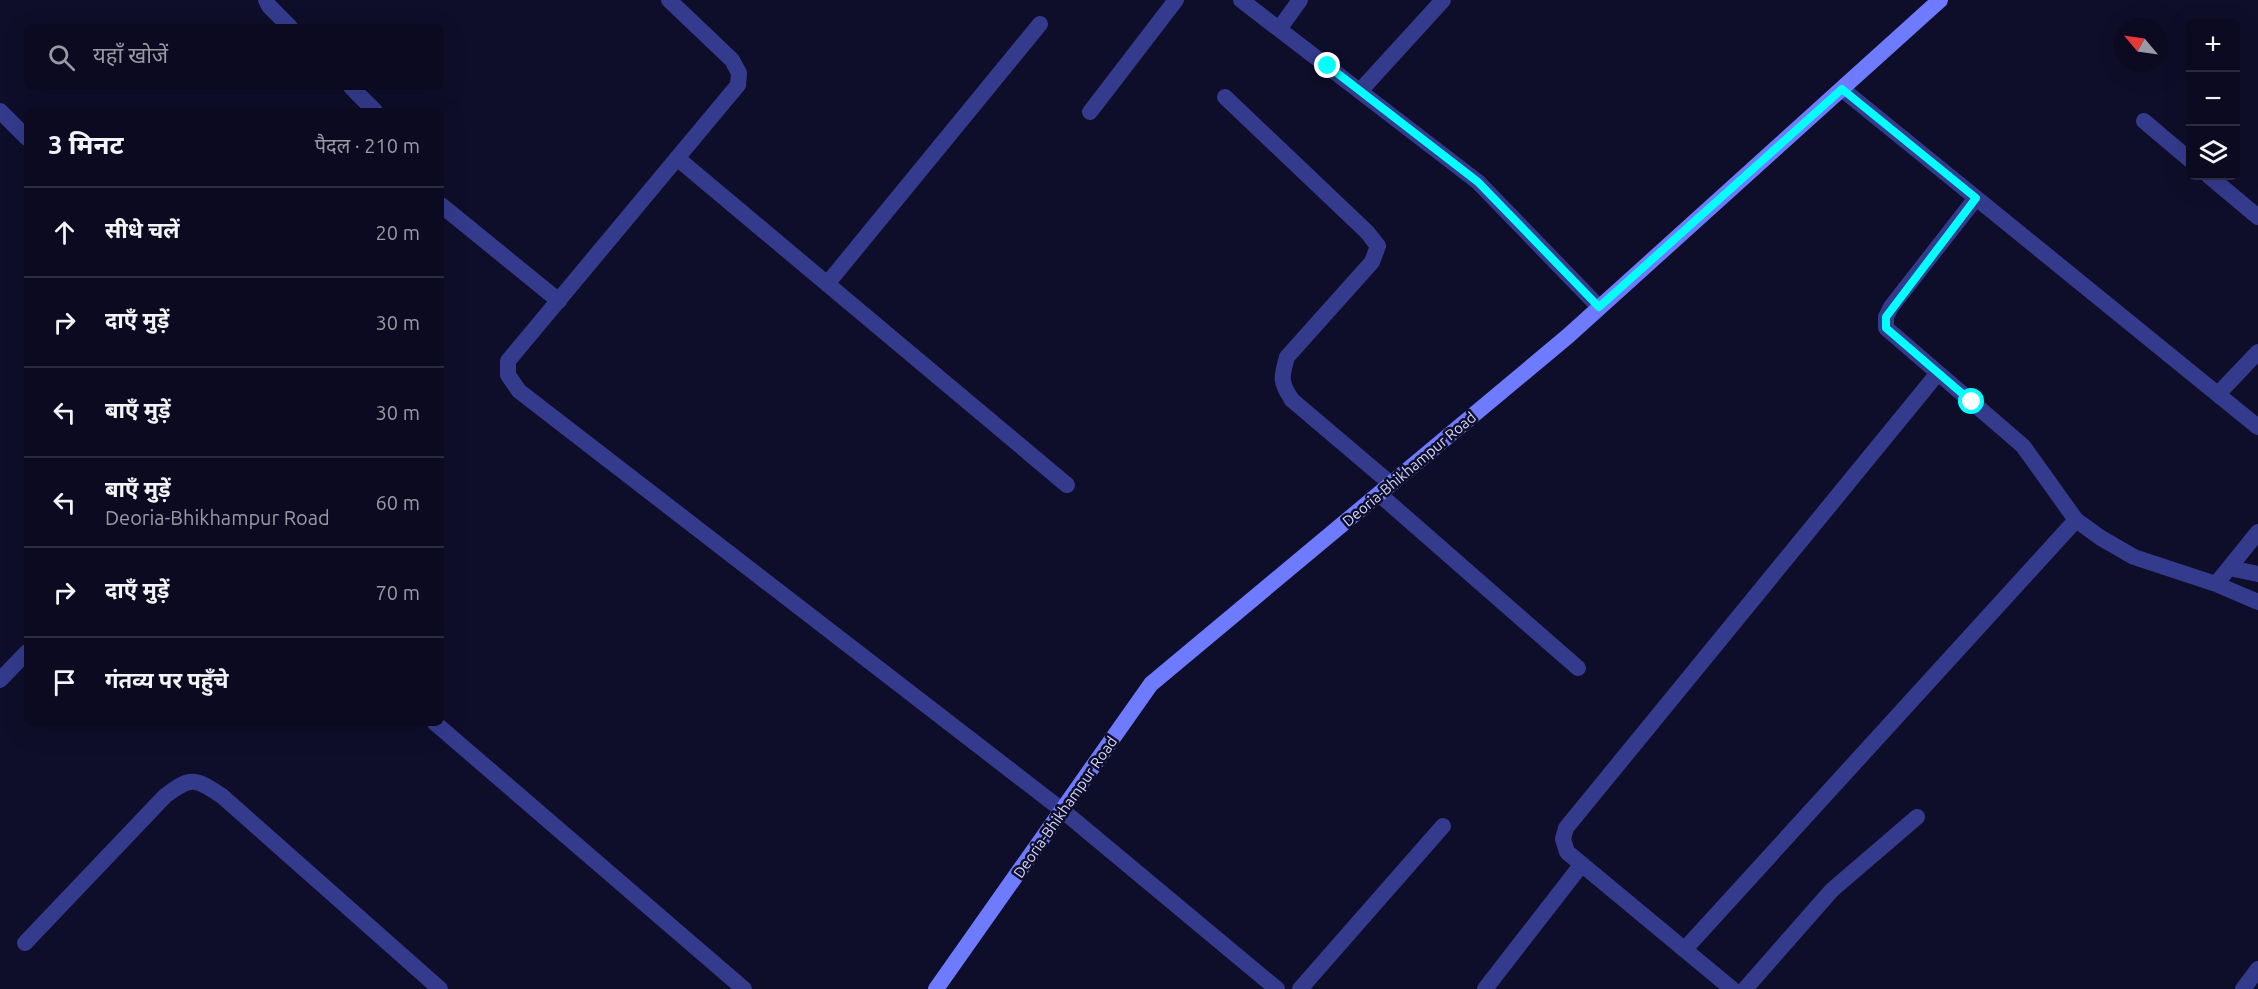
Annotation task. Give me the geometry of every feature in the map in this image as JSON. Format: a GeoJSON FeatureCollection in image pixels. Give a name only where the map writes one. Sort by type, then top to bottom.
{"type":"FeatureCollection","features":[{"type":"Feature","properties":{"kind":"main road","name":"Deoria-Bhikhampur Road"},"geometry":{"type":"LineString","coordinates":[[936,989],[1151,684],[1599,307],[1941,0]]}},
{"type":"Feature","properties":{"kind":"street"},"geometry":{"type":"LineString","coordinates":[[266,0],[287,24]]}},
{"type":"Feature","properties":{"kind":"street"},"geometry":{"type":"LineString","coordinates":[[669,0],[732,60],[739,73],[738,85],[508,362],[508,375],[519,391],[1062,810],[1277,989]]}},
{"type":"Feature","properties":{"kind":"street"},"geometry":{"type":"LineString","coordinates":[[1090,112],[1176,0]]}},
{"type":"Feature","properties":{"kind":"street"},"geometry":{"type":"LineString","coordinates":[[1241,0],[1478,182],[1599,307]]}},
{"type":"Feature","properties":{"kind":"street"},"geometry":{"type":"LineString","coordinates":[[1279,29],[1299,0]]}},
{"type":"Feature","properties":{"kind":"street"},"geometry":{"type":"LineString","coordinates":[[1360,91],[1443,0]]}},
{"type":"Feature","properties":{"kind":"street"},"geometry":{"type":"LineString","coordinates":[[827,284],[1040,24]]}},
{"type":"Feature","properties":{"kind":"street"},"geometry":{"type":"LineString","coordinates":[[1842,89],[2258,427]]}},
{"type":"Feature","properties":{"kind":"street"},"geometry":{"type":"LineString","coordinates":[[354,90],[372,108]]}},
{"type":"Feature","properties":{"kind":"street"},"geometry":{"type":"LineString","coordinates":[[1225,97],[1367,232],[1378,246],[1372,262],[1287,357],[1281,375],[1283,386],[1292,400],[1385,489],[1578,668]]}},
{"type":"Feature","properties":{"kind":"street"},"geometry":{"type":"LineString","coordinates":[[0,111],[24,135]]}},
{"type":"Feature","properties":{"kind":"street"},"geometry":{"type":"LineString","coordinates":[[2144,121],[2186,157]]}},
{"type":"Feature","properties":{"kind":"street"},"geometry":{"type":"LineString","coordinates":[[677,158],[1067,485]]}},
{"type":"Feature","properties":{"kind":"street"},"geometry":{"type":"LineString","coordinates":[[2213,180],[2258,217]]}},
{"type":"Feature","properties":{"kind":"street"},"geometry":{"type":"LineString","coordinates":[[1976,198],[1886,317],[1886,328],[2022,446],[2076,520],[2134,558],[2216,584],[2258,602]]}},
{"type":"Feature","properties":{"kind":"street"},"geometry":{"type":"LineString","coordinates":[[444,207],[559,301]]}},
{"type":"Feature","properties":{"kind":"street"},"geometry":{"type":"LineString","coordinates":[[2218,394],[2258,352]]}},
{"type":"Feature","properties":{"kind":"street"},"geometry":{"type":"LineString","coordinates":[[1732,989],[1567,852],[1563,838],[1566,828],[1938,373]]}},
{"type":"Feature","properties":{"kind":"street"},"geometry":{"type":"LineString","coordinates":[[1685,949],[2076,520]]}},
{"type":"Feature","properties":{"kind":"street"},"geometry":{"type":"LineString","coordinates":[[2216,584],[2258,532]]}},
{"type":"Feature","properties":{"kind":"street"},"geometry":{"type":"LineString","coordinates":[[2229,568],[2258,574]]}},
{"type":"Feature","properties":{"kind":"street"},"geometry":{"type":"LineString","coordinates":[[0,680],[24,655]]}},
{"type":"Feature","properties":{"kind":"street"},"geometry":{"type":"LineString","coordinates":[[438,726],[744,989]]}},
{"type":"Feature","properties":{"kind":"street"},"geometry":{"type":"LineString","coordinates":[[25,943],[165,796],[182,783],[200,782],[222,796],[440,989]]}},
{"type":"Feature","properties":{"kind":"street"},"geometry":{"type":"LineString","coordinates":[[1745,989],[1833,890],[1917,816]]}},
{"type":"Feature","properties":{"kind":"street"},"geometry":{"type":"LineString","coordinates":[[1300,989],[1443,826]]}},
{"type":"Feature","properties":{"kind":"street"},"geometry":{"type":"LineString","coordinates":[[1485,989],[1582,864]]}},
{"type":"Feature","properties":{"kind":"street"},"geometry":{"type":"LineString","coordinates":[[2243,989],[2258,969]]}},
{"type":"Feature","properties":{"kind":"route"},"geometry":{"type":"LineString","coordinates":[[1328,66],[1478,182],[1599,307],[1842,89],[1976,198],[1886,317],[1886,328],[1972,402]]}}]}
